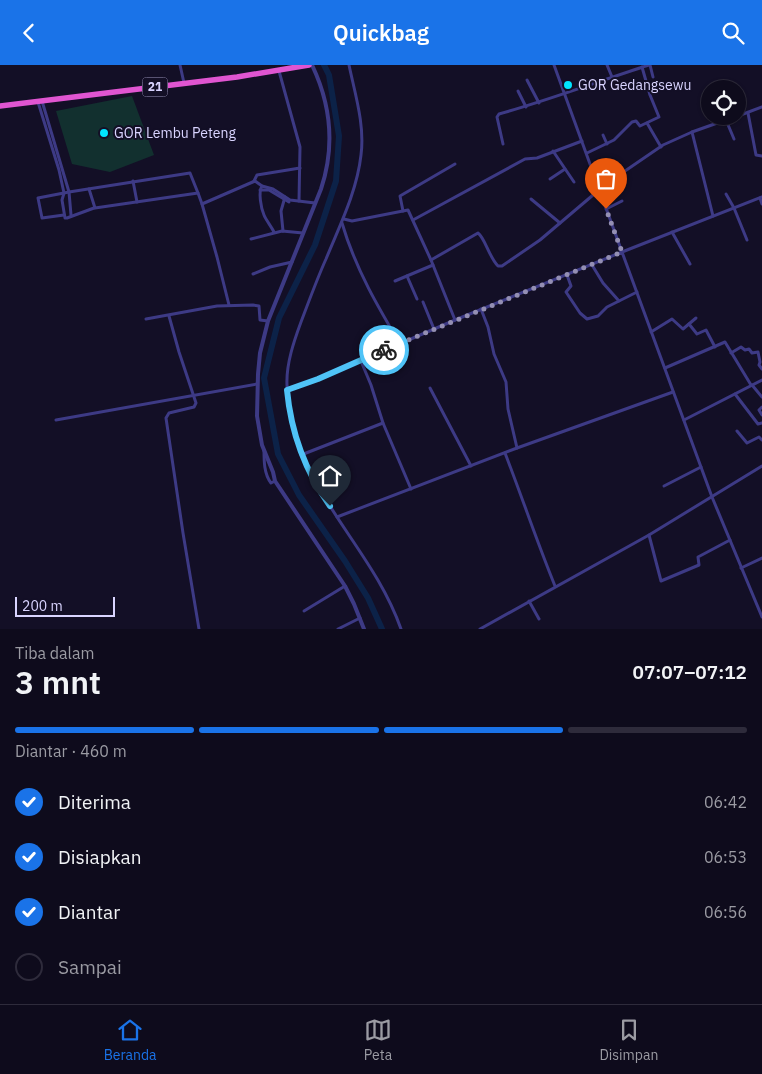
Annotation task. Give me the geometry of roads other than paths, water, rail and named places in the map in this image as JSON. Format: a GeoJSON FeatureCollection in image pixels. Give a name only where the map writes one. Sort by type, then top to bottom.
{"type":"FeatureCollection","features":[{"type":"Feature","properties":{"kind":"highway","name":"21"},"geometry":{"type":"LineString","coordinates":[[0,106],[311,65]]}},
{"type":"Feature","properties":{"kind":"street"},"geometry":{"type":"LineString","coordinates":[[180,65],[184,83]]}},
{"type":"Feature","properties":{"kind":"street"},"geometry":{"type":"LineString","coordinates":[[311,65],[325,98],[330,138],[326,173],[268,321],[260,353],[257,384],[257,416],[264,449],[275,481],[345,586],[364,629]]}},
{"type":"Feature","properties":{"kind":"street"},"geometry":{"type":"LineString","coordinates":[[349,65],[358,105],[362,151],[355,186],[343,220],[315,284],[297,334],[288,373],[287,390],[292,421],[301,455],[316,487],[379,583],[392,606],[401,629]]}},
{"type":"Feature","properties":{"kind":"street"},"geometry":{"type":"LineString","coordinates":[[554,65],[712,497],[762,617]]}},
{"type":"Feature","properties":{"kind":"street"},"geometry":{"type":"LineString","coordinates":[[607,65],[612,77]]}},
{"type":"Feature","properties":{"kind":"street"},"geometry":{"type":"LineString","coordinates":[[504,144],[497,117],[565,92],[649,65],[653,77]]}},
{"type":"Feature","properties":{"kind":"street"},"geometry":{"type":"LineString","coordinates":[[587,153],[608,144],[619,136],[632,122],[636,121],[640,126],[659,117],[642,67]]}},
{"type":"Feature","properties":{"kind":"street"},"geometry":{"type":"LineString","coordinates":[[281,69],[300,144],[299,201]]}},
{"type":"Feature","properties":{"kind":"street"},"geometry":{"type":"LineString","coordinates":[[527,80],[539,103]]}},
{"type":"Feature","properties":{"kind":"street"},"geometry":{"type":"LineString","coordinates":[[518,91],[526,107]]}},
{"type":"Feature","properties":{"kind":"street"},"geometry":{"type":"LineString","coordinates":[[40,101],[69,192],[71,215]]}},
{"type":"Feature","properties":{"kind":"street"},"geometry":{"type":"LineString","coordinates":[[762,107],[748,113],[756,155],[762,156]]}},
{"type":"Feature","properties":{"kind":"street"},"geometry":{"type":"LineString","coordinates":[[647,123],[661,147]]}},
{"type":"Feature","properties":{"kind":"street"},"geometry":{"type":"LineString","coordinates":[[431,260],[478,233],[481,235],[495,263],[498,266],[502,266],[531,247],[600,189],[661,147],[712,125]]}},
{"type":"Feature","properties":{"kind":"street"},"geometry":{"type":"LineString","coordinates":[[728,125],[734,139]]}},
{"type":"Feature","properties":{"kind":"street"},"geometry":{"type":"LineString","coordinates":[[692,132],[713,216]]}},
{"type":"Feature","properties":{"kind":"street"},"geometry":{"type":"LineString","coordinates":[[603,135],[608,144]]}},
{"type":"Feature","properties":{"kind":"street"},"geometry":{"type":"LineString","coordinates":[[413,219],[525,159],[537,158],[582,141]]}},
{"type":"Feature","properties":{"kind":"street"},"geometry":{"type":"LineString","coordinates":[[553,151],[574,182]]}},
{"type":"Feature","properties":{"kind":"street"},"geometry":{"type":"LineString","coordinates":[[403,211],[400,196],[454,164]]}},
{"type":"Feature","properties":{"kind":"street"},"geometry":{"type":"LineString","coordinates":[[202,204],[254,181],[257,175],[300,168]]}},
{"type":"Feature","properties":{"kind":"street"},"geometry":{"type":"LineString","coordinates":[[61,169],[64,193],[62,200],[66,219],[71,215],[94,208],[198,193]]}},
{"type":"Feature","properties":{"kind":"street"},"geometry":{"type":"LineString","coordinates":[[550,179],[566,169]]}},
{"type":"Feature","properties":{"kind":"street"},"geometry":{"type":"LineString","coordinates":[[64,215],[42,218],[38,198],[190,173],[202,204],[229,305]]}},
{"type":"Feature","properties":{"kind":"street"},"geometry":{"type":"LineString","coordinates":[[134,181],[137,202]]}},
{"type":"Feature","properties":{"kind":"street"},"geometry":{"type":"LineString","coordinates":[[254,181],[257,181],[261,188],[264,215],[274,232]]}},
{"type":"Feature","properties":{"kind":"street"},"geometry":{"type":"LineString","coordinates":[[261,188],[273,189],[290,201],[315,203]]}},
{"type":"Feature","properties":{"kind":"street"},"geometry":{"type":"LineString","coordinates":[[89,189],[94,208]]}},
{"type":"Feature","properties":{"kind":"street"},"geometry":{"type":"LineString","coordinates":[[726,194],[747,240]]}},
{"type":"Feature","properties":{"kind":"street"},"geometry":{"type":"LineString","coordinates":[[283,231],[281,211],[284,198]]}},
{"type":"Feature","properties":{"kind":"street"},"geometry":{"type":"LineString","coordinates":[[287,390],[672,232],[761,198],[762,204]]}},
{"type":"Feature","properties":{"kind":"street"},"geometry":{"type":"LineString","coordinates":[[531,199],[560,223]]}},
{"type":"Feature","properties":{"kind":"street"},"geometry":{"type":"LineString","coordinates":[[288,209],[290,201]]}},
{"type":"Feature","properties":{"kind":"street"},"geometry":{"type":"LineString","coordinates":[[606,209],[622,201]]}},
{"type":"Feature","properties":{"kind":"street"},"geometry":{"type":"LineString","coordinates":[[343,220],[352,221],[409,211],[455,320]]}},
{"type":"Feature","properties":{"kind":"street"},"geometry":{"type":"LineString","coordinates":[[343,220],[349,247],[358,268],[369,291],[406,354]]}},
{"type":"Feature","properties":{"kind":"street"},"geometry":{"type":"LineString","coordinates":[[251,239],[274,232],[303,233]]}},
{"type":"Feature","properties":{"kind":"street"},"geometry":{"type":"LineString","coordinates":[[672,232],[690,264]]}},
{"type":"Feature","properties":{"kind":"street"},"geometry":{"type":"LineString","coordinates":[[253,274],[270,267],[292,262]]}},
{"type":"Feature","properties":{"kind":"street"},"geometry":{"type":"LineString","coordinates":[[395,281],[433,265]]}},
{"type":"Feature","properties":{"kind":"street"},"geometry":{"type":"LineString","coordinates":[[592,265],[603,283],[618,301]]}},
{"type":"Feature","properties":{"kind":"street"},"geometry":{"type":"LineString","coordinates":[[567,275],[571,287],[566,291],[585,319],[595,318],[608,307],[637,292]]}},
{"type":"Feature","properties":{"kind":"street"},"geometry":{"type":"LineString","coordinates":[[407,276],[417,299]]}},
{"type":"Feature","properties":{"kind":"street"},"geometry":{"type":"LineString","coordinates":[[424,302],[434,329]]}},
{"type":"Feature","properties":{"kind":"street"},"geometry":{"type":"LineString","coordinates":[[146,319],[229,305],[259,305],[260,320],[268,321]]}},
{"type":"Feature","properties":{"kind":"street"},"geometry":{"type":"LineString","coordinates":[[481,309],[488,327],[494,354],[506,382],[508,409],[517,448]]}},
{"type":"Feature","properties":{"kind":"street"},"geometry":{"type":"LineString","coordinates":[[169,316],[196,403],[194,407],[168,413],[166,418],[182,533],[199,629]]}},
{"type":"Feature","properties":{"kind":"street"},"geometry":{"type":"LineString","coordinates":[[651,332],[672,319],[682,329],[696,318]]}},
{"type":"Feature","properties":{"kind":"street"},"geometry":{"type":"LineString","coordinates":[[689,324],[697,333],[706,330],[715,347]]}},
{"type":"Feature","properties":{"kind":"street"},"geometry":{"type":"LineString","coordinates":[[665,368],[725,342],[752,385],[762,397]]}},
{"type":"Feature","properties":{"kind":"street"},"geometry":{"type":"LineString","coordinates":[[731,353],[741,347],[745,351],[749,349],[752,353],[758,352],[759,365],[762,369]]}},
{"type":"Feature","properties":{"kind":"street"},"geometry":{"type":"LineString","coordinates":[[361,361],[411,489]]}},
{"type":"Feature","properties":{"kind":"street"},"geometry":{"type":"LineString","coordinates":[[684,420],[762,380]]}},
{"type":"Feature","properties":{"kind":"street"},"geometry":{"type":"LineString","coordinates":[[56,420],[257,384]]}},
{"type":"Feature","properties":{"kind":"street"},"geometry":{"type":"LineString","coordinates":[[430,388],[471,466]]}},
{"type":"Feature","properties":{"kind":"street"},"geometry":{"type":"LineString","coordinates":[[337,517],[517,448],[673,392]]}},
{"type":"Feature","properties":{"kind":"street"},"geometry":{"type":"LineString","coordinates":[[735,394],[758,424],[762,423]]}},
{"type":"Feature","properties":{"kind":"street"},"geometry":{"type":"LineString","coordinates":[[762,407],[759,410],[762,415]]}},
{"type":"Feature","properties":{"kind":"street"},"geometry":{"type":"LineString","coordinates":[[301,455],[384,423]]}},
{"type":"Feature","properties":{"kind":"street"},"geometry":{"type":"LineString","coordinates":[[738,431],[747,443],[759,437],[762,440]]}},
{"type":"Feature","properties":{"kind":"street"},"geometry":{"type":"LineString","coordinates":[[506,453],[540,551],[556,586]]}},
{"type":"Feature","properties":{"kind":"street"},"geometry":{"type":"LineString","coordinates":[[480,629],[649,535],[762,466]]}},
{"type":"Feature","properties":{"kind":"street"},"geometry":{"type":"LineString","coordinates":[[664,486],[701,467]]}},
{"type":"Feature","properties":{"kind":"street"},"geometry":{"type":"LineString","coordinates":[[649,535],[661,581],[699,565],[698,557],[730,540]]}},
{"type":"Feature","properties":{"kind":"street"},"geometry":{"type":"LineString","coordinates":[[741,568],[762,558]]}},
{"type":"Feature","properties":{"kind":"street"},"geometry":{"type":"LineString","coordinates":[[304,611],[345,586]]}},
{"type":"Feature","properties":{"kind":"street"},"geometry":{"type":"LineString","coordinates":[[529,601],[539,619]]}},
{"type":"Feature","properties":{"kind":"street"},"geometry":{"type":"LineString","coordinates":[[338,629],[360,617]]}},
{"type":"Feature","properties":{"kind":"waterway"},"geometry":{"type":"LineString","coordinates":[[324,65],[329,75],[339,136],[336,181],[315,245],[279,318],[264,378],[278,454],[299,495],[368,598],[382,629]]}},
{"type":"Feature","properties":{"kind":"place","name":"GOR Gedangsewu"},"geometry":{"type":"Point","coordinates":[568,85]}},
{"type":"Feature","properties":{"kind":"place","name":"GOR Lembu Peteng"},"geometry":{"type":"Point","coordinates":[104,133]}}]}
